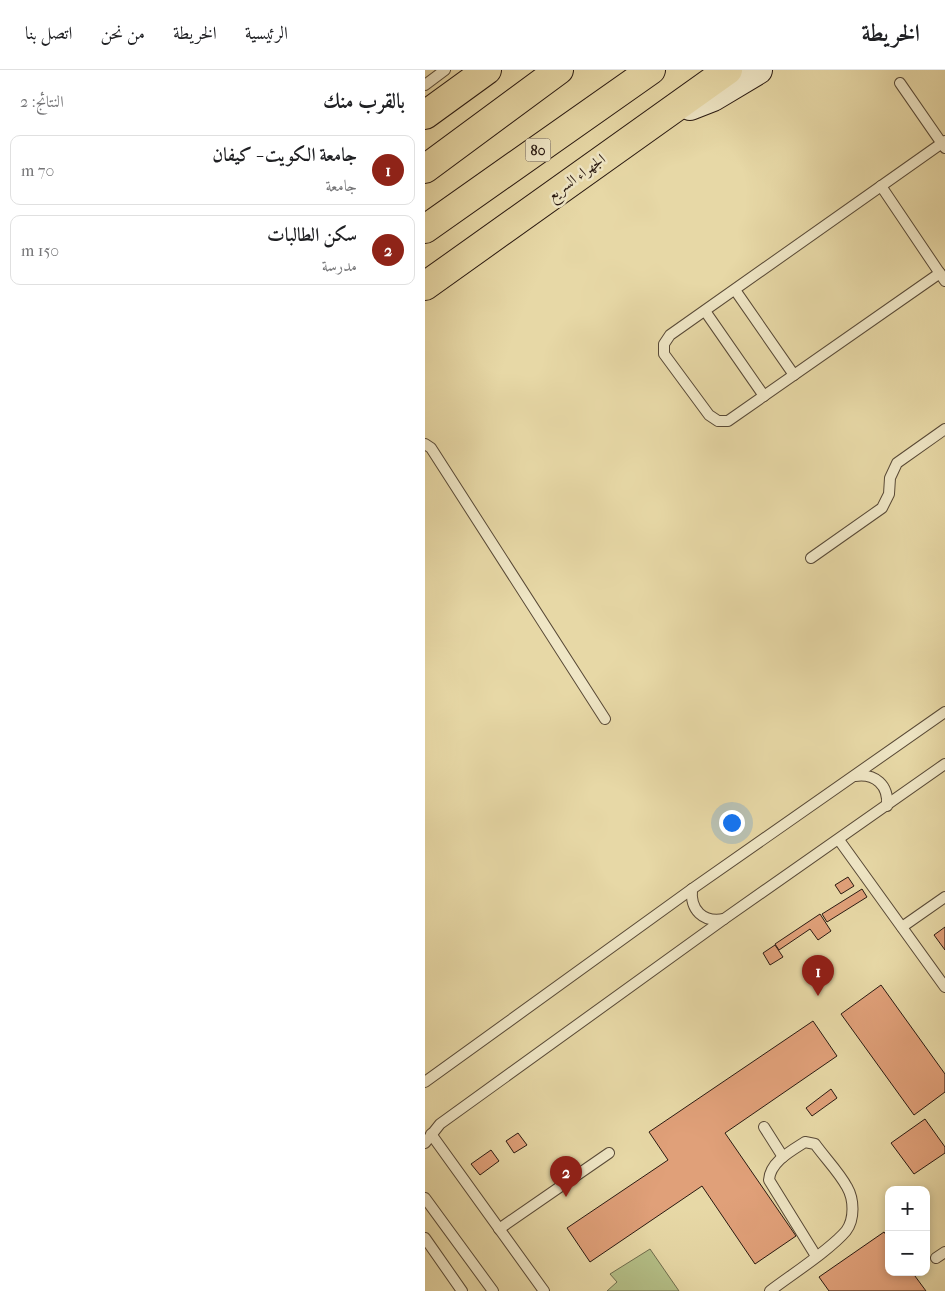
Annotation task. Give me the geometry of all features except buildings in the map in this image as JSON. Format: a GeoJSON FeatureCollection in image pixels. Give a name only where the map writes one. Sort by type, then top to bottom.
{"type":"FeatureCollection","features":[{"type":"Feature","properties":{"kind":"main road"},"geometry":{"type":"LineString","coordinates":[[425,115],[487,70]]}},
{"type":"Feature","properties":{"kind":"main road"},"geometry":{"type":"LineString","coordinates":[[425,169],[559,70]]}},
{"type":"Feature","properties":{"kind":"main road","name":"80"},"geometry":{"type":"LineString","coordinates":[[425,229],[651,70]]}},
{"type":"Feature","properties":{"kind":"main road","name":"الجهراء السريع"},"geometry":{"type":"LineString","coordinates":[[425,286],[654,120],[728,70]]}},
{"type":"Feature","properties":{"kind":"street"},"geometry":{"type":"LineString","coordinates":[[654,120],[713,96],[758,70]]}},
{"type":"Feature","properties":{"kind":"lane"},"geometry":{"type":"LineString","coordinates":[[425,85],[445,70]]}},
{"type":"Feature","properties":{"kind":"lane"},"geometry":{"type":"LineString","coordinates":[[881,186],[942,277],[728,421],[717,421],[709,415],[667,358],[664,348],[667,339],[881,186],[944,144],[900,83]]}},
{"type":"Feature","properties":{"kind":"lane"},"geometry":{"type":"LineString","coordinates":[[735,290],[794,375]]}},
{"type":"Feature","properties":{"kind":"lane"},"geometry":{"type":"LineString","coordinates":[[705,312],[764,396]]}},
{"type":"Feature","properties":{"kind":"lane"},"geometry":{"type":"LineString","coordinates":[[811,558],[882,508],[889,494],[890,478],[897,463],[945,429]]}},
{"type":"Feature","properties":{"kind":"lane"},"geometry":{"type":"LineString","coordinates":[[425,444],[431,448],[605,718]]}},
{"type":"Feature","properties":{"kind":"lane"},"geometry":{"type":"LineString","coordinates":[[425,1082],[691,889],[945,712]]}},
{"type":"Feature","properties":{"kind":"lane"},"geometry":{"type":"LineString","coordinates":[[425,1143],[440,1124],[724,919],[945,764]]}},
{"type":"Feature","properties":{"kind":"lane"},"geometry":{"type":"LineString","coordinates":[[855,776],[872,776],[880,781],[888,797],[887,806]]}},
{"type":"Feature","properties":{"kind":"lane"},"geometry":{"type":"LineString","coordinates":[[839,840],[945,987]]}},
{"type":"Feature","properties":{"kind":"lane"},"geometry":{"type":"LineString","coordinates":[[691,889],[693,907],[699,914],[706,919],[724,919]]}},
{"type":"Feature","properties":{"kind":"lane"},"geometry":{"type":"LineString","coordinates":[[902,927],[945,897]]}},
{"type":"Feature","properties":{"kind":"lane"},"geometry":{"type":"LineString","coordinates":[[764,1127],[783,1156]]}},
{"type":"Feature","properties":{"kind":"lane"},"geometry":{"type":"LineString","coordinates":[[431,1134],[544,1291]]}},
{"type":"Feature","properties":{"kind":"lane"},"geometry":{"type":"LineString","coordinates":[[771,1291],[817,1256],[846,1231],[851,1221],[853,1204],[847,1188],[815,1144],[805,1142],[783,1156],[770,1173],[769,1180],[817,1256]]}},
{"type":"Feature","properties":{"kind":"lane"},"geometry":{"type":"LineString","coordinates":[[499,1230],[609,1153]]}},
{"type":"Feature","properties":{"kind":"lane"},"geometry":{"type":"LineString","coordinates":[[425,1198],[493,1291]]}},
{"type":"Feature","properties":{"kind":"lane"},"geometry":{"type":"LineString","coordinates":[[425,1238],[462,1291]]}},
{"type":"Feature","properties":{"kind":"green space"},"geometry":{"type":"Polygon","coordinates":[[[650,1249],[679,1291],[607,1291],[617,1282],[610,1274],[650,1249]]]}},
{"type":"Feature","properties":{"kind":"place","name":"جامعة الكويت - كيفان"},"geometry":{"type":"Point","coordinates":[818,996]}},
{"type":"Feature","properties":{"kind":"place","name":"سكن الطالبات"},"geometry":{"type":"Point","coordinates":[566,1197]}}]}
